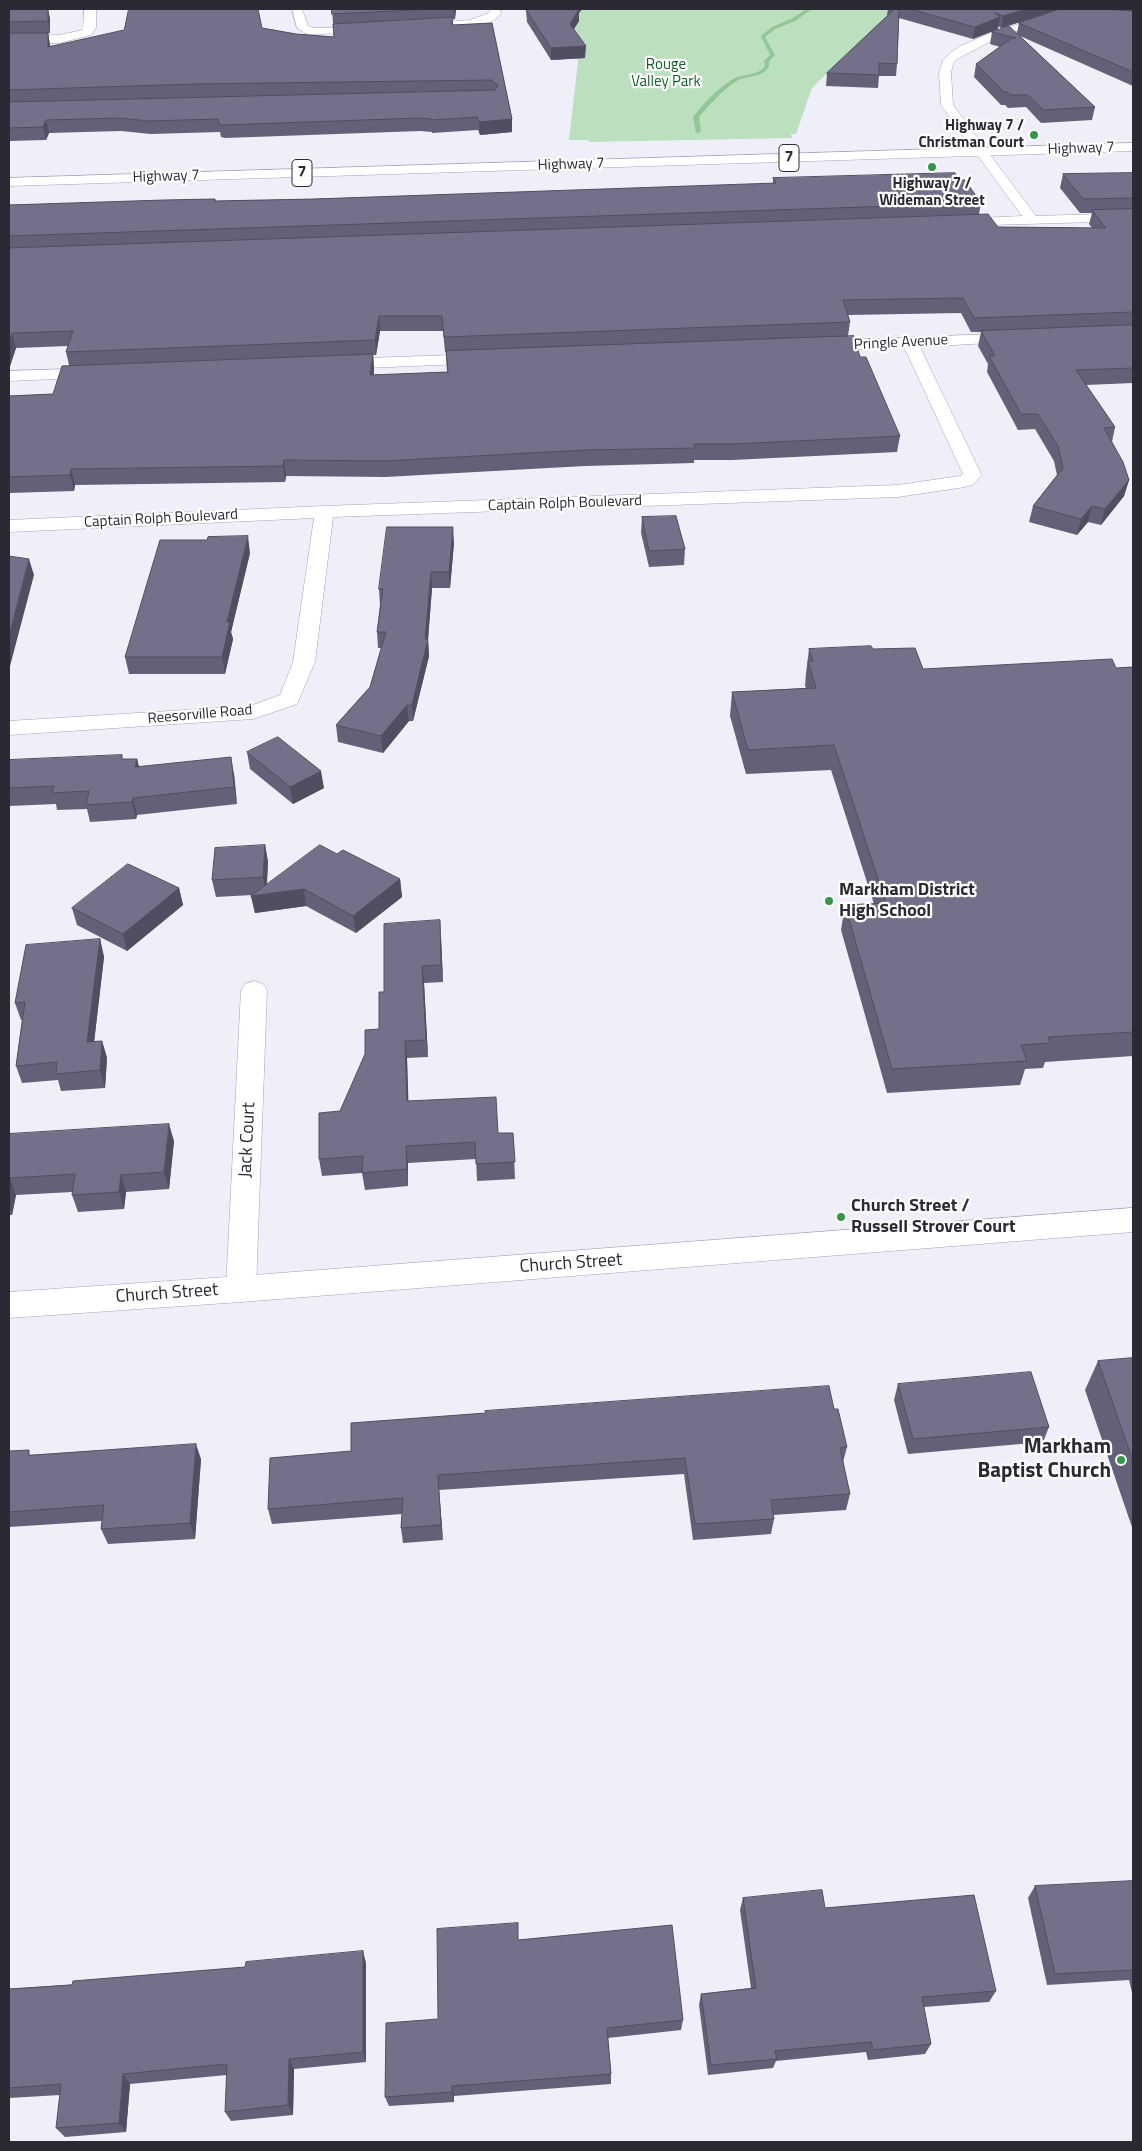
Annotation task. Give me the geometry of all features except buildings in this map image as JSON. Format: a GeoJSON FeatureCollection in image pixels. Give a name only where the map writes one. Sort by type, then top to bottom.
{"type":"FeatureCollection","features":[{"type":"Feature","properties":{"kind":"street"},"geometry":{"type":"LineString","coordinates":[[9,40],[59,39],[87,33],[90,28],[90,9]]}},
{"type":"Feature","properties":{"kind":"street"},"geometry":{"type":"LineString","coordinates":[[297,9],[304,28],[311,32],[387,29]]}},
{"type":"Feature","properties":{"kind":"street"},"geometry":{"type":"LineString","coordinates":[[405,28],[459,24],[491,19],[495,14],[495,9]]}},
{"type":"Feature","properties":{"kind":"street"},"geometry":{"type":"LineString","coordinates":[[1032,220],[948,105],[944,91],[947,62],[959,51],[979,42],[1064,13]]}},
{"type":"Feature","properties":{"kind":"street","name":"Highway 7"},"geometry":{"type":"LineString","coordinates":[[9,182],[1133,147]]}},
{"type":"Feature","properties":{"kind":"street"},"geometry":{"type":"LineString","coordinates":[[939,223],[1133,217]]}},
{"type":"Feature","properties":{"kind":"street","name":"Pringle Avenue"},"geometry":{"type":"LineString","coordinates":[[801,347],[1034,337]]}},
{"type":"Feature","properties":{"kind":"street","name":"Captain Rolph Boulevard"},"geometry":{"type":"LineString","coordinates":[[9,526],[324,512],[898,492],[965,481],[973,476],[910,343]]}},
{"type":"Feature","properties":{"kind":"street"},"geometry":{"type":"LineString","coordinates":[[326,364],[504,358]]}},
{"type":"Feature","properties":{"kind":"street"},"geometry":{"type":"LineString","coordinates":[[9,376],[118,372]]}},
{"type":"Feature","properties":{"kind":"street","name":"Reesorville Road"},"geometry":{"type":"LineString","coordinates":[[9,728],[253,712],[289,699],[304,662],[324,512]]}},
{"type":"Feature","properties":{"kind":"street","name":"Jack Court"},"geometry":{"type":"LineString","coordinates":[[241,1289],[254,990]]}},
{"type":"Feature","properties":{"kind":"street","name":"Church Street"},"geometry":{"type":"LineString","coordinates":[[9,1305],[241,1289],[1133,1220]]}},
{"type":"Feature","properties":{"kind":"green space","name":"Rouge Valley Park"},"geometry":{"type":"Polygon","coordinates":[[[568,9],[917,9],[855,46],[812,88],[796,134],[791,134],[792,138],[589,142],[589,140],[569,140],[578,61],[557,25],[568,9]]]}},
{"type":"Feature","properties":{"kind":"waterway"},"geometry":{"type":"LineString","coordinates":[[698,132],[696,117],[722,91],[736,79],[758,74],[765,70],[767,66],[766,61],[773,55],[763,37],[766,33],[793,20],[810,9]]}},
{"type":"Feature","properties":{"kind":"place","name":"Highway 7 / Christman Court"},"geometry":{"type":"Point","coordinates":[1034,135]}},
{"type":"Feature","properties":{"kind":"place","name":"Highway 7 / Wideman Street"},"geometry":{"type":"Point","coordinates":[932,167]}},
{"type":"Feature","properties":{"kind":"place","name":"Markham District High School"},"geometry":{"type":"Point","coordinates":[829,901]}},
{"type":"Feature","properties":{"kind":"place","name":"Church Street / Russell Strover Court"},"geometry":{"type":"Point","coordinates":[841,1217]}},
{"type":"Feature","properties":{"kind":"place","name":"Markham Baptist Church"},"geometry":{"type":"Point","coordinates":[1121,1460]}}]}
